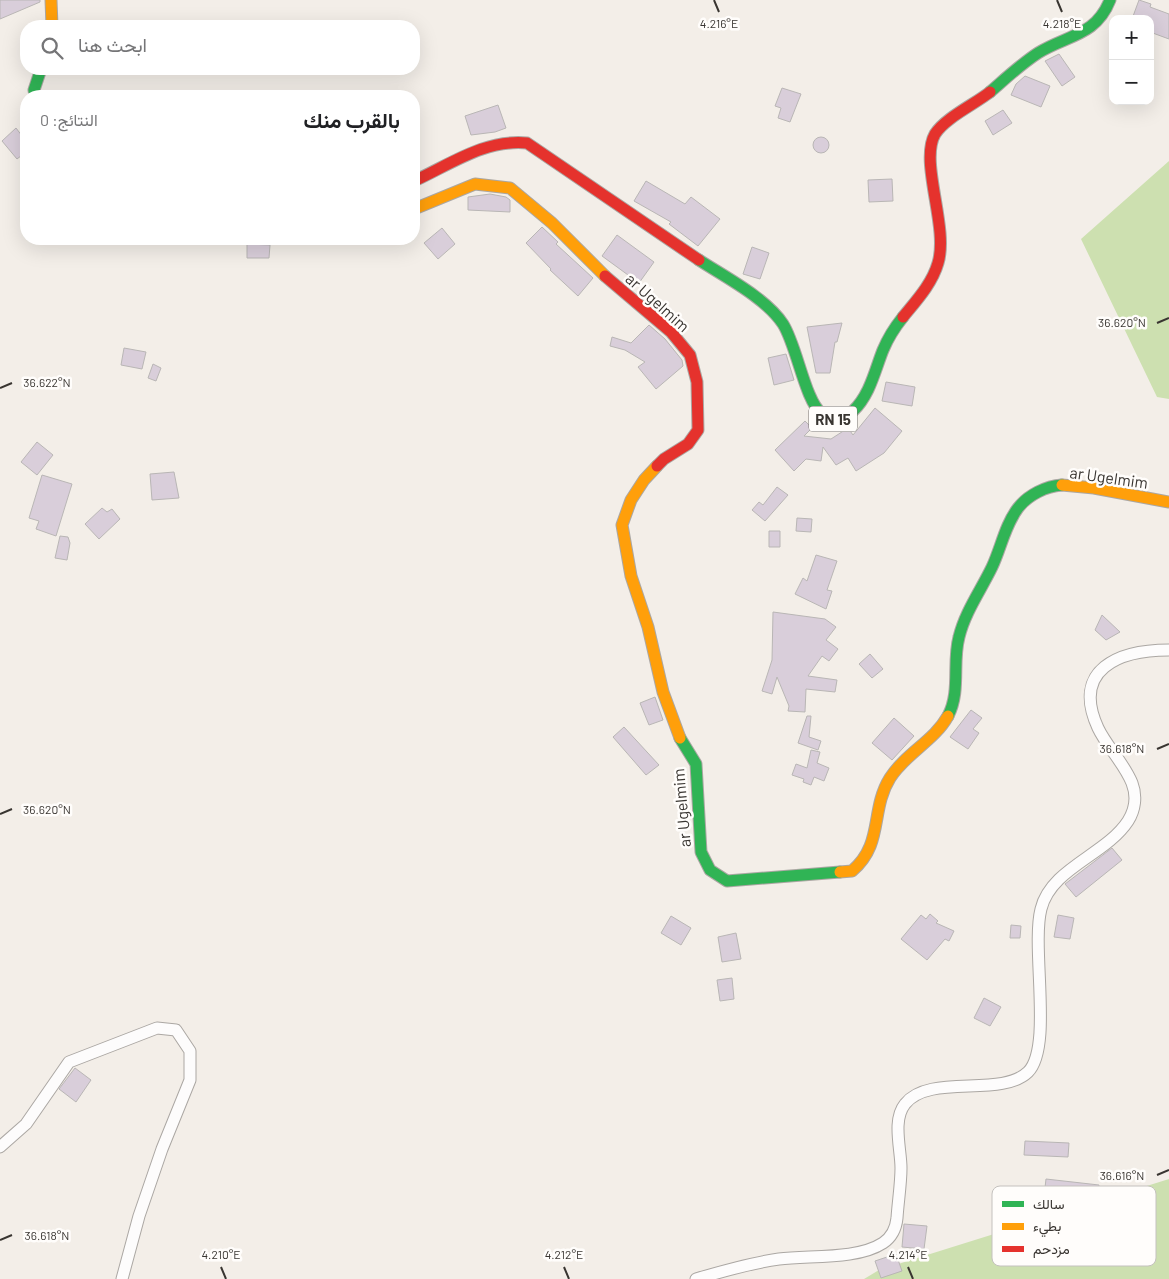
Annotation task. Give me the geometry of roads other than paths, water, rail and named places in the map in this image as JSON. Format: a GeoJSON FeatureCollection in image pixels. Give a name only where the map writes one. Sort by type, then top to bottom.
{"type":"FeatureCollection","features":[{"type":"Feature","properties":{"kind":"street"},"geometry":{"type":"LineString","coordinates":[[51,0],[52,20]]}},
{"type":"Feature","properties":{"kind":"street","name":"RN 15"},"geometry":{"type":"LineString","coordinates":[[420,178],[493,144],[517,141],[527,143],[773,310],[793,343],[805,374],[810,397],[820,413],[830,419],[842,418],[855,409],[863,397],[872,380],[878,358],[888,338],[901,318],[930,284],[937,267],[941,247],[931,154],[934,135],[947,123],[991,92],[1046,48],[1094,25],[1104,15],[1110,0]]}},
{"type":"Feature","properties":{"kind":"street"},"geometry":{"type":"LineString","coordinates":[[34,90],[39,75]]}},
{"type":"Feature","properties":{"kind":"street","name":"ar Ugelmim"},"geometry":{"type":"LineString","coordinates":[[420,206],[475,184],[498,185],[510,188],[552,223],[599,271],[671,332],[690,355],[698,382],[698,430],[688,444],[664,459],[644,480],[631,500],[622,525],[630,576],[648,628],[662,692],[682,742],[696,764],[701,852],[710,870],[727,881],[852,871],[862,864],[873,849],[884,790],[900,763],[936,732],[951,710],[956,692],[957,646],[963,625],[994,564],[1018,508],[1052,486],[1097,489],[1169,502]]}},
{"type":"Feature","properties":{"kind":"street"},"geometry":{"type":"LineString","coordinates":[[696,1279],[728,1269],[779,1259],[853,1253],[882,1244],[892,1236],[896,1226],[902,1169],[899,1113],[906,1102],[917,1094],[932,1090],[1013,1081],[1028,1072],[1038,1056],[1040,1034],[1038,929],[1041,909],[1048,892],[1113,838],[1127,822],[1135,805],[1133,784],[1099,729],[1090,706],[1090,685],[1102,668],[1127,654],[1148,650],[1169,650]]}},
{"type":"Feature","properties":{"kind":"street"},"geometry":{"type":"LineString","coordinates":[[0,1147],[26,1124],[69,1062],[157,1028],[176,1030],[190,1051],[190,1080],[162,1149],[139,1216],[122,1279]]}}]}
